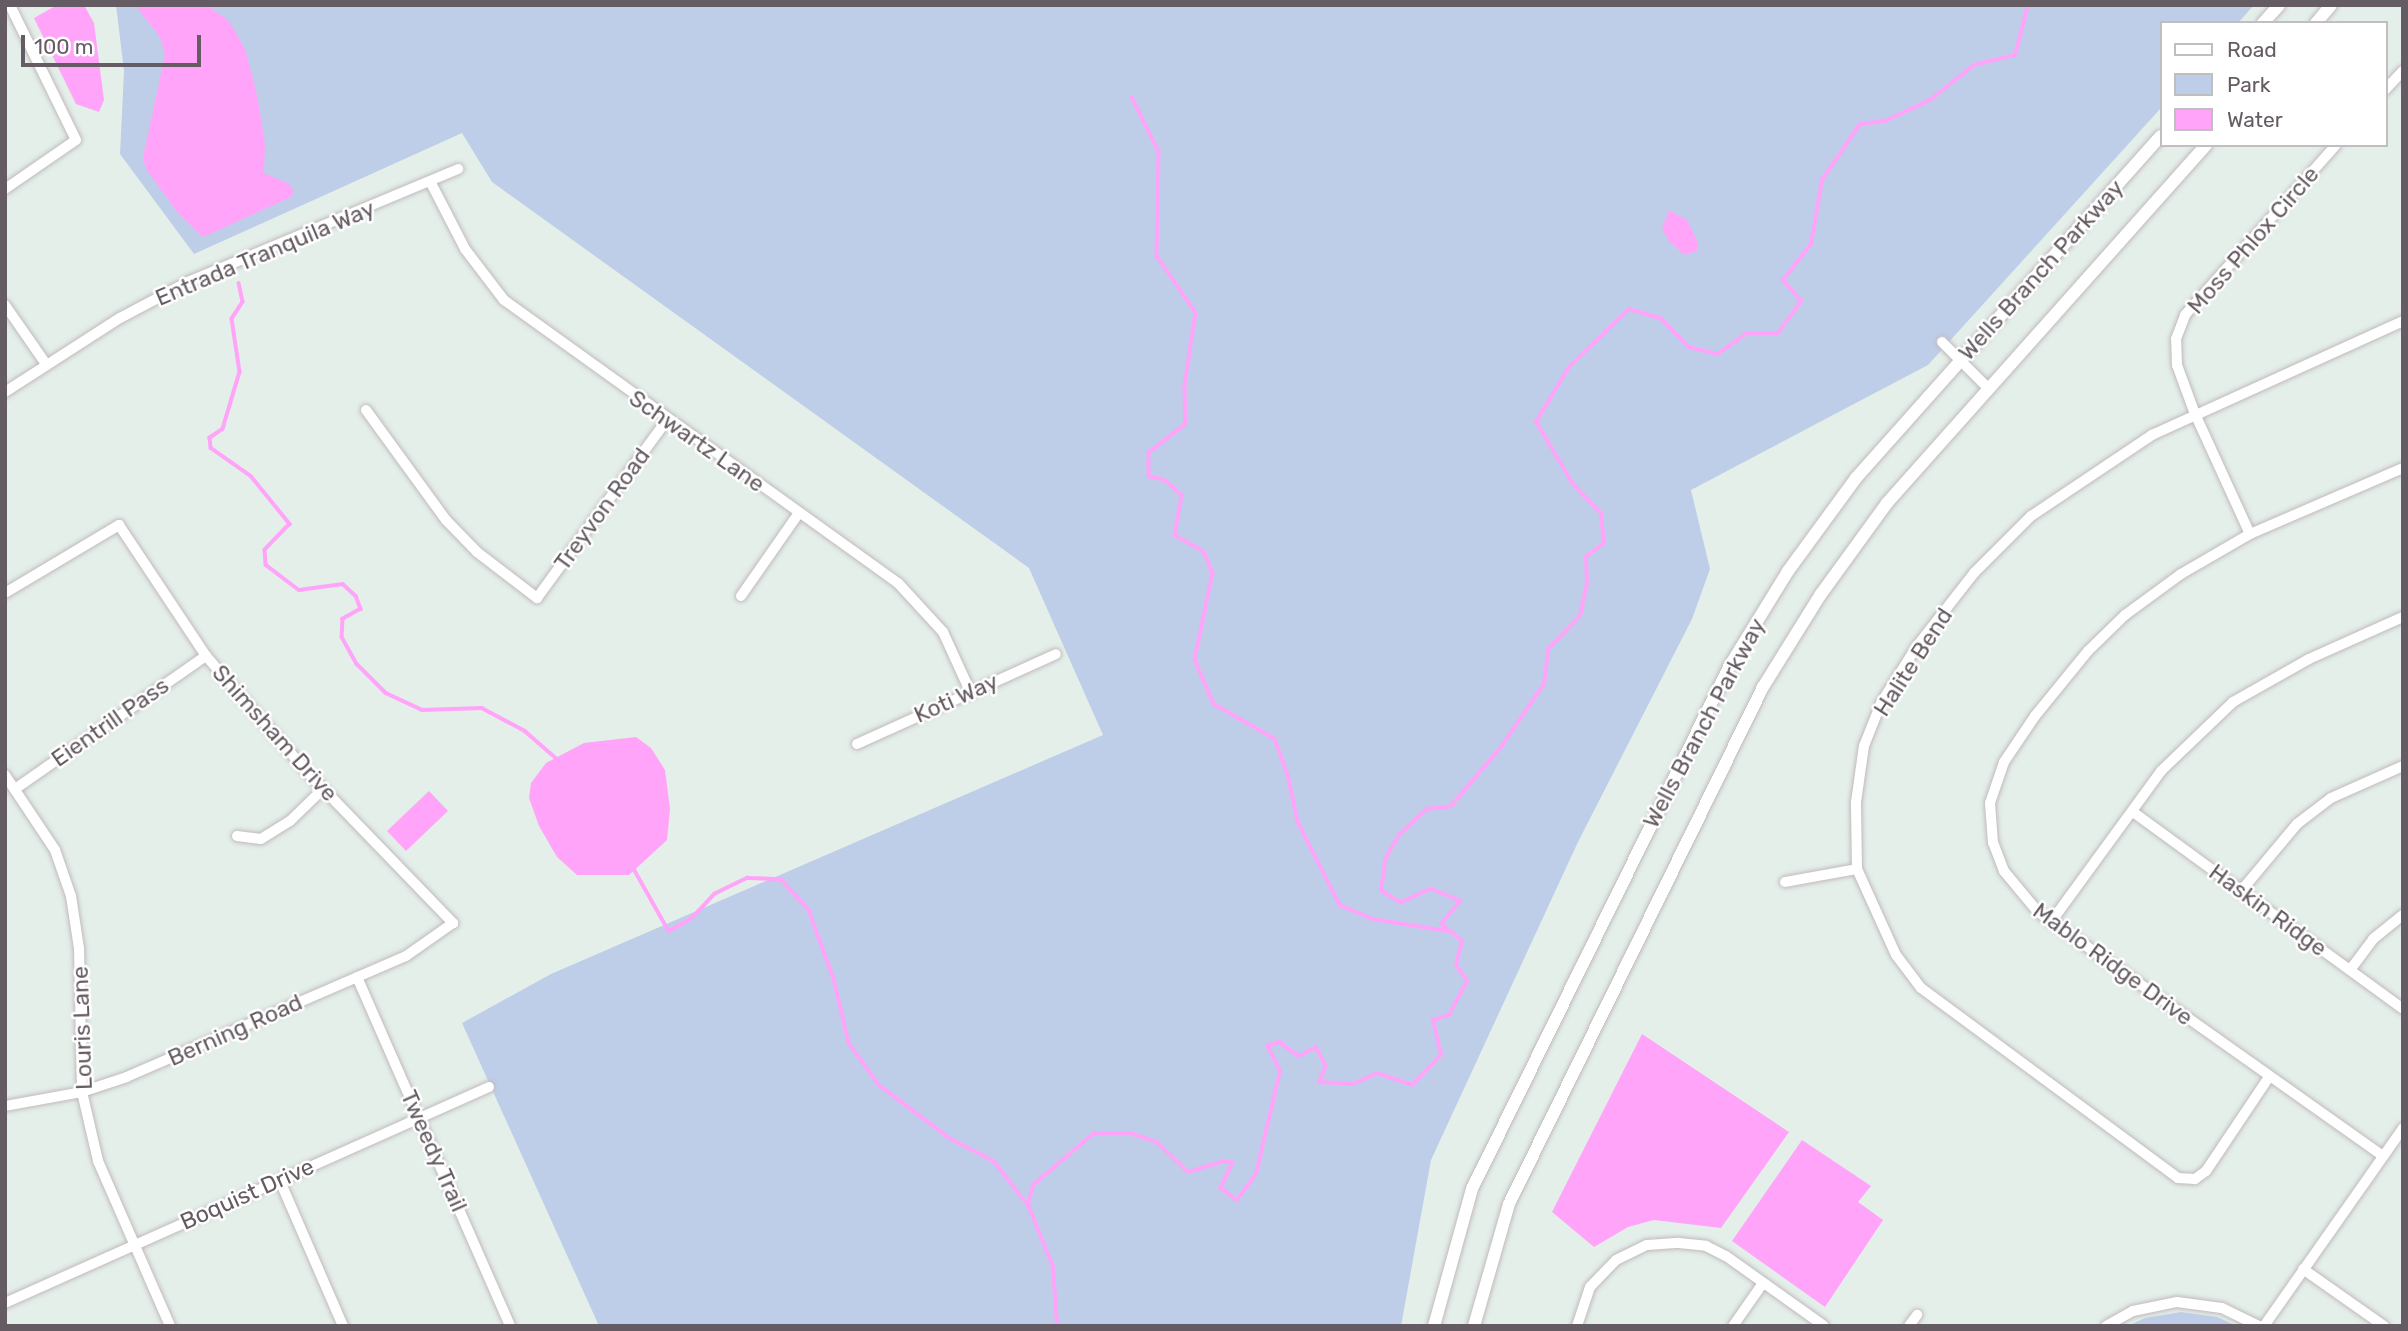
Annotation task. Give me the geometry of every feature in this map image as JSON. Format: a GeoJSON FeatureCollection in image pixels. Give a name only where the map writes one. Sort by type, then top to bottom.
{"type":"FeatureCollection","features":[{"type":"Feature","properties":{"kind":"street"},"geometry":{"type":"LineString","coordinates":[[5,189],[76,140],[10,5]]}},
{"type":"Feature","properties":{"kind":"street"},"geometry":{"type":"LineString","coordinates":[[2265,21],[2278,5]]}},
{"type":"Feature","properties":{"kind":"street"},"geometry":{"type":"LineString","coordinates":[[2318,21],[2331,5]]}},
{"type":"Feature","properties":{"kind":"street"},"geometry":{"type":"LineString","coordinates":[[2387,88],[2403,71]]}},
{"type":"Feature","properties":{"kind":"street","name":"Wells Branch Parkway"},"geometry":{"type":"LineString","coordinates":[[1434,1326],[1472,1189],[1729,667],[1788,571],[1856,478],[2160,137]]}},
{"type":"Feature","properties":{"kind":"street","name":"Wells Branch Parkway"},"geometry":{"type":"LineString","coordinates":[[1474,1326],[1509,1204],[1763,687],[1821,594],[1887,503],[2204,147]]}},
{"type":"Feature","properties":{"kind":"street","name":"Moss Phlox Circle"},"geometry":{"type":"LineString","coordinates":[[2250,534],[2195,414],[2177,365],[2176,339],[2185,315],[2334,147]]}},
{"type":"Feature","properties":{"kind":"street","name":"Entrada Tranquila Way"},"geometry":{"type":"LineString","coordinates":[[5,392],[46,364],[188,282],[431,183],[458,169]]}},
{"type":"Feature","properties":{"kind":"street","name":"Schwartz Lane"},"geometry":{"type":"LineString","coordinates":[[431,183],[465,249],[504,300],[917,600],[943,632],[970,691]]}},
{"type":"Feature","properties":{"kind":"street"},"geometry":{"type":"LineString","coordinates":[[5,305],[46,364]]}},
{"type":"Feature","properties":{"kind":"street","name":"Halite Bend"},"geometry":{"type":"LineString","coordinates":[[2269,1077],[2206,1171],[2195,1179],[2178,1178],[1921,988],[1890,944],[1857,869],[1856,802],[1864,746],[1881,703],[1917,646],[1974,573],[2031,516],[2114,457],[2195,414],[2403,321]]}},
{"type":"Feature","properties":{"kind":"street"},"geometry":{"type":"LineString","coordinates":[[1942,342],[1988,388]]}},
{"type":"Feature","properties":{"kind":"street","name":"Treyvon Road"},"geometry":{"type":"LineString","coordinates":[[366,410],[446,520],[477,552],[537,598],[667,420]]}},
{"type":"Feature","properties":{"kind":"street","name":"Mablo Ridge Drive"},"geometry":{"type":"LineString","coordinates":[[2383,1156],[2051,922],[2013,885],[1993,843],[1990,803],[2004,762],[2069,672],[2106,632],[2181,574],[2250,534],[2403,468]]}},
{"type":"Feature","properties":{"kind":"street"},"geometry":{"type":"LineString","coordinates":[[741,596],[799,513]]}},
{"type":"Feature","properties":{"kind":"street","name":"Shimsham Drive"},"geometry":{"type":"LineString","coordinates":[[5,593],[119,525],[206,656],[323,789],[453,923]]}},
{"type":"Feature","properties":{"kind":"street"},"geometry":{"type":"LineString","coordinates":[[2051,922],[2161,771],[2233,702],[2309,659],[2403,617]]}},
{"type":"Feature","properties":{"kind":"street","name":"Koti Way"},"geometry":{"type":"LineString","coordinates":[[857,744],[1056,654]]}},
{"type":"Feature","properties":{"kind":"street","name":"Eientrill Pass"},"geometry":{"type":"LineString","coordinates":[[15,789],[206,656]]}},
{"type":"Feature","properties":{"kind":"street"},"geometry":{"type":"LineString","coordinates":[[2241,891],[2297,824],[2331,798],[2403,766]]}},
{"type":"Feature","properties":{"kind":"street","name":"Louris Lane"},"geometry":{"type":"LineString","coordinates":[[5,775],[55,850],[71,896],[79,948],[82,1092],[99,1161],[170,1326]]}},
{"type":"Feature","properties":{"kind":"street"},"geometry":{"type":"LineString","coordinates":[[237,836],[261,839],[290,821],[323,789]]}},
{"type":"Feature","properties":{"kind":"street","name":"Haskin Ridge"},"geometry":{"type":"LineString","coordinates":[[2133,812],[2403,1009]]}},
{"type":"Feature","properties":{"kind":"street"},"geometry":{"type":"LineString","coordinates":[[1785,882],[1857,869]]}},
{"type":"Feature","properties":{"kind":"street"},"geometry":{"type":"LineString","coordinates":[[2350,970],[2373,939],[2403,915]]}},
{"type":"Feature","properties":{"kind":"street","name":"Berning Road"},"geometry":{"type":"LineString","coordinates":[[5,1106],[82,1092],[127,1077],[406,956],[453,923]]}},
{"type":"Feature","properties":{"kind":"street","name":"Tweedy Trail"},"geometry":{"type":"LineString","coordinates":[[357,977],[510,1326]]}},
{"type":"Feature","properties":{"kind":"street","name":"Boquist Drive"},"geometry":{"type":"LineString","coordinates":[[5,1303],[489,1087]]}},
{"type":"Feature","properties":{"kind":"street"},"geometry":{"type":"LineString","coordinates":[[2106,1326],[2133,1311],[2177,1302],[2222,1308],[2261,1326],[2403,1128]]}},
{"type":"Feature","properties":{"kind":"street"},"geometry":{"type":"LineString","coordinates":[[280,1181],[343,1326]]}},
{"type":"Feature","properties":{"kind":"street"},"geometry":{"type":"LineString","coordinates":[[1577,1326],[1590,1287],[1616,1260],[1647,1245],[1706,1246],[1824,1326]]}},
{"type":"Feature","properties":{"kind":"street"},"geometry":{"type":"LineString","coordinates":[[2304,1269],[2384,1326]]}},
{"type":"Feature","properties":{"kind":"street"},"geometry":{"type":"LineString","coordinates":[[1733,1326],[1763,1283]]}},
{"type":"Feature","properties":{"kind":"street"},"geometry":{"type":"LineString","coordinates":[[1909,1326],[1917,1315]]}},
{"type":"Feature","properties":{"kind":"green space"},"geometry":{"type":"Polygon","coordinates":[[[116,5],[2254,5],[2240,21],[2160,21],[2160,109],[1928,365],[1691,490],[1710,569],[1692,619],[1578,842],[1431,1160],[1401,1326],[599,1326],[462,1023],[551,974],[1103,735],[1029,568],[492,182],[462,133],[194,254],[120,154],[124,71],[116,5]]]}},
{"type":"Feature","properties":{"kind":"green space"},"geometry":{"type":"Polygon","coordinates":[[[2181,1312],[2217,1317],[2237,1326],[2128,1326],[2145,1318],[2181,1312]]]}},
{"type":"Feature","properties":{"kind":"water"},"geometry":{"type":"Polygon","coordinates":[[[57,5],[84,5],[94,23],[104,100],[99,112],[76,104],[34,18],[57,5]]]}},
{"type":"Feature","properties":{"kind":"water"},"geometry":{"type":"Polygon","coordinates":[[[135,5],[207,5],[229,21],[245,49],[256,90],[265,143],[264,173],[289,184],[294,191],[291,197],[203,237],[178,213],[146,169],[143,157],[165,55],[160,37],[135,5]]]}},
{"type":"Feature","properties":{"kind":"water"},"geometry":{"type":"Polygon","coordinates":[[[1669,210],[1687,220],[1698,242],[1697,251],[1684,255],[1669,241],[1662,229],[1669,210]]]}},
{"type":"Feature","properties":{"kind":"water"},"geometry":{"type":"Polygon","coordinates":[[[636,737],[651,748],[665,770],[670,809],[667,840],[629,875],[577,875],[557,857],[539,826],[529,798],[531,783],[546,763],[584,743],[636,737]]]}},
{"type":"Feature","properties":{"kind":"water"},"geometry":{"type":"Polygon","coordinates":[[[429,791],[448,811],[406,851],[387,831],[429,791]]]}},
{"type":"Feature","properties":{"kind":"water"},"geometry":{"type":"Polygon","coordinates":[[[1642,1034],[1789,1132],[1721,1228],[1654,1220],[1628,1227],[1594,1247],[1552,1212],[1642,1034]]]}},
{"type":"Feature","properties":{"kind":"water"},"geometry":{"type":"Polygon","coordinates":[[[1802,1140],[1871,1186],[1858,1202],[1883,1220],[1825,1307],[1732,1241],[1802,1140]]]}},
{"type":"Feature","properties":{"kind":"waterway"},"geometry":{"type":"LineString","coordinates":[[1057,1326],[1053,1267],[1028,1205],[1033,1185],[1094,1133],[1130,1133],[1157,1142],[1188,1172],[1223,1161],[1233,1163],[1221,1188],[1237,1200],[1256,1174],[1280,1071],[1267,1046],[1279,1042],[1299,1056],[1316,1047],[1326,1066],[1320,1082],[1353,1084],[1378,1073],[1412,1085],[1441,1055],[1433,1020],[1449,1015],[1467,981],[1456,965],[1462,941],[1441,924],[1460,901],[1431,889],[1401,903],[1381,891],[1386,857],[1400,834],[1427,809],[1451,806],[1501,747],[1544,684],[1548,649],[1580,616],[1587,584],[1586,557],[1604,543],[1601,514],[1572,483],[1536,422],[1569,367],[1629,309],[1661,318],[1689,347],[1718,354],[1747,333],[1778,333],[1801,301],[1783,280],[1811,244],[1822,180],[1860,124],[1885,121],[1930,100],[1974,65],[2015,55],[2028,5]]}},
{"type":"Feature","properties":{"kind":"waterway"},"geometry":{"type":"LineString","coordinates":[[1132,97],[1159,152],[1157,256],[1196,313],[1185,385],[1186,424],[1149,453],[1149,476],[1165,480],[1182,495],[1175,535],[1204,552],[1213,573],[1195,660],[1214,704],[1275,739],[1288,774],[1298,822],[1340,905],[1373,919],[1447,931]]}},
{"type":"Feature","properties":{"kind":"waterway"},"geometry":{"type":"LineString","coordinates":[[239,283],[243,302],[232,319],[240,372],[223,429],[210,438],[211,448],[251,476],[290,524],[265,550],[266,565],[299,590],[343,584],[356,596],[361,609],[343,619],[342,637],[357,664],[386,693],[422,710],[482,708],[525,731],[557,759]]}},
{"type":"Feature","properties":{"kind":"waterway"},"geometry":{"type":"LineString","coordinates":[[634,869],[669,931],[692,918],[714,894],[747,878],[781,879],[809,910],[834,979],[849,1043],[879,1085],[951,1139],[994,1161],[1028,1205]]}}]}
